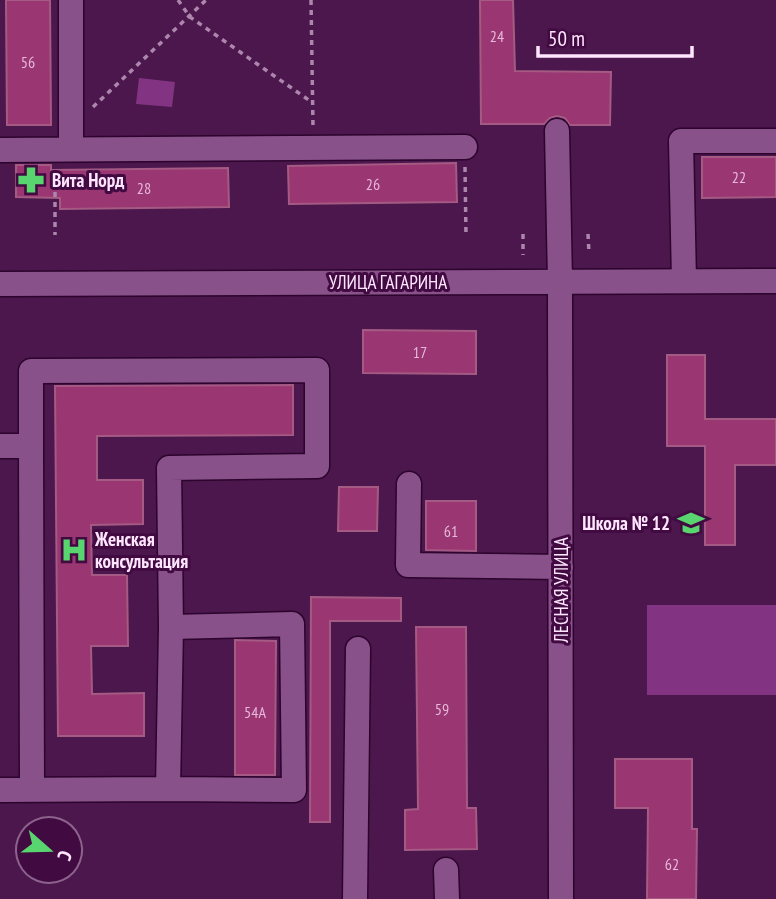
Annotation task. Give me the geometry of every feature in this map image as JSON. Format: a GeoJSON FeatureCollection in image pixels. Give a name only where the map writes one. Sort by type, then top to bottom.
{"type":"FeatureCollection","features":[{"type":"Feature","properties":{"kind":"street"},"geometry":{"type":"LineString","coordinates":[[65,142],[71,0]]}},
{"type":"Feature","properties":{"kind":"street","name":"ЛЕСНАЯ УЛИЦА"},"geometry":{"type":"LineString","coordinates":[[557,131],[560,282],[561,899]]}},
{"type":"Feature","properties":{"kind":"street"},"geometry":{"type":"LineString","coordinates":[[684,281],[681,141],[776,141]]}},
{"type":"Feature","properties":{"kind":"street"},"geometry":{"type":"LineString","coordinates":[[0,150],[65,142],[314,148],[465,147]]}},
{"type":"Feature","properties":{"kind":"street","name":"УЛИЦА ГАГАРИНА"},"geometry":{"type":"LineString","coordinates":[[0,284],[776,281]]}},
{"type":"Feature","properties":{"kind":"street"},"geometry":{"type":"LineString","coordinates":[[32,789],[31,371],[317,370],[317,466],[169,468],[172,627],[168,789]]}},
{"type":"Feature","properties":{"kind":"street"},"geometry":{"type":"LineString","coordinates":[[0,446],[31,446]]}},
{"type":"Feature","properties":{"kind":"street"},"geometry":{"type":"LineString","coordinates":[[409,484],[408,565],[561,567]]}},
{"type":"Feature","properties":{"kind":"street"},"geometry":{"type":"LineString","coordinates":[[0,789],[294,790],[292,624],[172,627]]}},
{"type":"Feature","properties":{"kind":"street"},"geometry":{"type":"LineString","coordinates":[[355,899],[358,649]]}},
{"type":"Feature","properties":{"kind":"street"},"geometry":{"type":"LineString","coordinates":[[446,870],[447,899]]}},
{"type":"Feature","properties":{"kind":"path"},"geometry":{"type":"LineString","coordinates":[[178,0],[190,17],[313,103]]}},
{"type":"Feature","properties":{"kind":"path"},"geometry":{"type":"LineString","coordinates":[[55,235],[65,142],[206,0]]}},
{"type":"Feature","properties":{"kind":"path"},"geometry":{"type":"LineString","coordinates":[[311,0],[314,148]]}},
{"type":"Feature","properties":{"kind":"path"},"geometry":{"type":"LineString","coordinates":[[465,147],[466,236]]}},
{"type":"Feature","properties":{"kind":"path"},"geometry":{"type":"LineString","coordinates":[[523,234],[523,255]]}},
{"type":"Feature","properties":{"kind":"path"},"geometry":{"type":"LineString","coordinates":[[588,234],[589,253]]}},
{"type":"Feature","properties":{"kind":"shaded area"},"geometry":{"type":"Polygon","coordinates":[[[139,78],[175,82],[172,107],[136,104],[139,78]]]}},
{"type":"Feature","properties":{"kind":"shaded area"},"geometry":{"type":"Polygon","coordinates":[[[647,605],[776,605],[776,695],[647,695],[647,605]]]}},
{"type":"Feature","properties":{"kind":"building"},"geometry":{"type":"Polygon","coordinates":[[[6,0],[50,0],[51,125],[7,125],[6,0]]]}},
{"type":"Feature","properties":{"kind":"building"},"geometry":{"type":"Polygon","coordinates":[[[480,0],[513,0],[515,71],[611,72],[610,125],[570,125],[565,118],[557,116],[544,124],[481,124],[480,0]]]}},
{"type":"Feature","properties":{"kind":"building"},"geometry":{"type":"Polygon","coordinates":[[[702,157],[776,157],[776,197],[702,198],[702,157]]]}},
{"type":"Feature","properties":{"kind":"building"},"geometry":{"type":"Polygon","coordinates":[[[456,163],[457,202],[289,204],[288,166],[456,163]]]}},
{"type":"Feature","properties":{"kind":"building"},"geometry":{"type":"Polygon","coordinates":[[[16,165],[51,165],[51,170],[228,168],[229,207],[60,209],[60,198],[16,197],[16,165]]]}},
{"type":"Feature","properties":{"kind":"building"},"geometry":{"type":"Polygon","coordinates":[[[363,330],[476,331],[476,374],[363,373],[363,330]]]}},
{"type":"Feature","properties":{"kind":"building"},"geometry":{"type":"Polygon","coordinates":[[[667,355],[705,355],[705,419],[776,419],[776,465],[735,465],[735,545],[705,545],[705,446],[667,446],[667,355]]]}},
{"type":"Feature","properties":{"kind":"building","name":"Женская консультация"},"geometry":{"type":"Polygon","coordinates":[[[293,385],[293,435],[97,436],[97,480],[143,480],[143,524],[91,525],[92,575],[127,575],[128,646],[91,646],[92,694],[144,693],[144,736],[58,736],[55,386],[293,385]]]}},
{"type":"Feature","properties":{"kind":"building"},"geometry":{"type":"Polygon","coordinates":[[[339,487],[378,487],[377,531],[338,531],[339,487]]]}},
{"type":"Feature","properties":{"kind":"building"},"geometry":{"type":"Polygon","coordinates":[[[426,501],[476,501],[476,551],[426,550],[426,501]]]}},
{"type":"Feature","properties":{"kind":"building"},"geometry":{"type":"Polygon","coordinates":[[[311,597],[401,598],[401,621],[330,621],[330,822],[310,822],[311,597]]]}},
{"type":"Feature","properties":{"kind":"building"},"geometry":{"type":"Polygon","coordinates":[[[416,627],[466,627],[467,808],[476,808],[477,849],[405,850],[405,810],[418,809],[416,627]]]}},
{"type":"Feature","properties":{"kind":"building"},"geometry":{"type":"Polygon","coordinates":[[[235,640],[276,641],[275,775],[235,775],[235,640]]]}},
{"type":"Feature","properties":{"kind":"building"},"geometry":{"type":"Polygon","coordinates":[[[615,759],[692,759],[692,829],[697,829],[696,899],[647,899],[648,808],[615,808],[615,759]]]}},
{"type":"Feature","properties":{"kind":"place","name":"Вита Норд"},"geometry":{"type":"Point","coordinates":[31,180]}},
{"type":"Feature","properties":{"kind":"place","name":"Школа № 12"},"geometry":{"type":"Point","coordinates":[691,523]}},
{"type":"Feature","properties":{"kind":"place","name":"Женская консультация"},"geometry":{"type":"Point","coordinates":[74,550]}}]}
